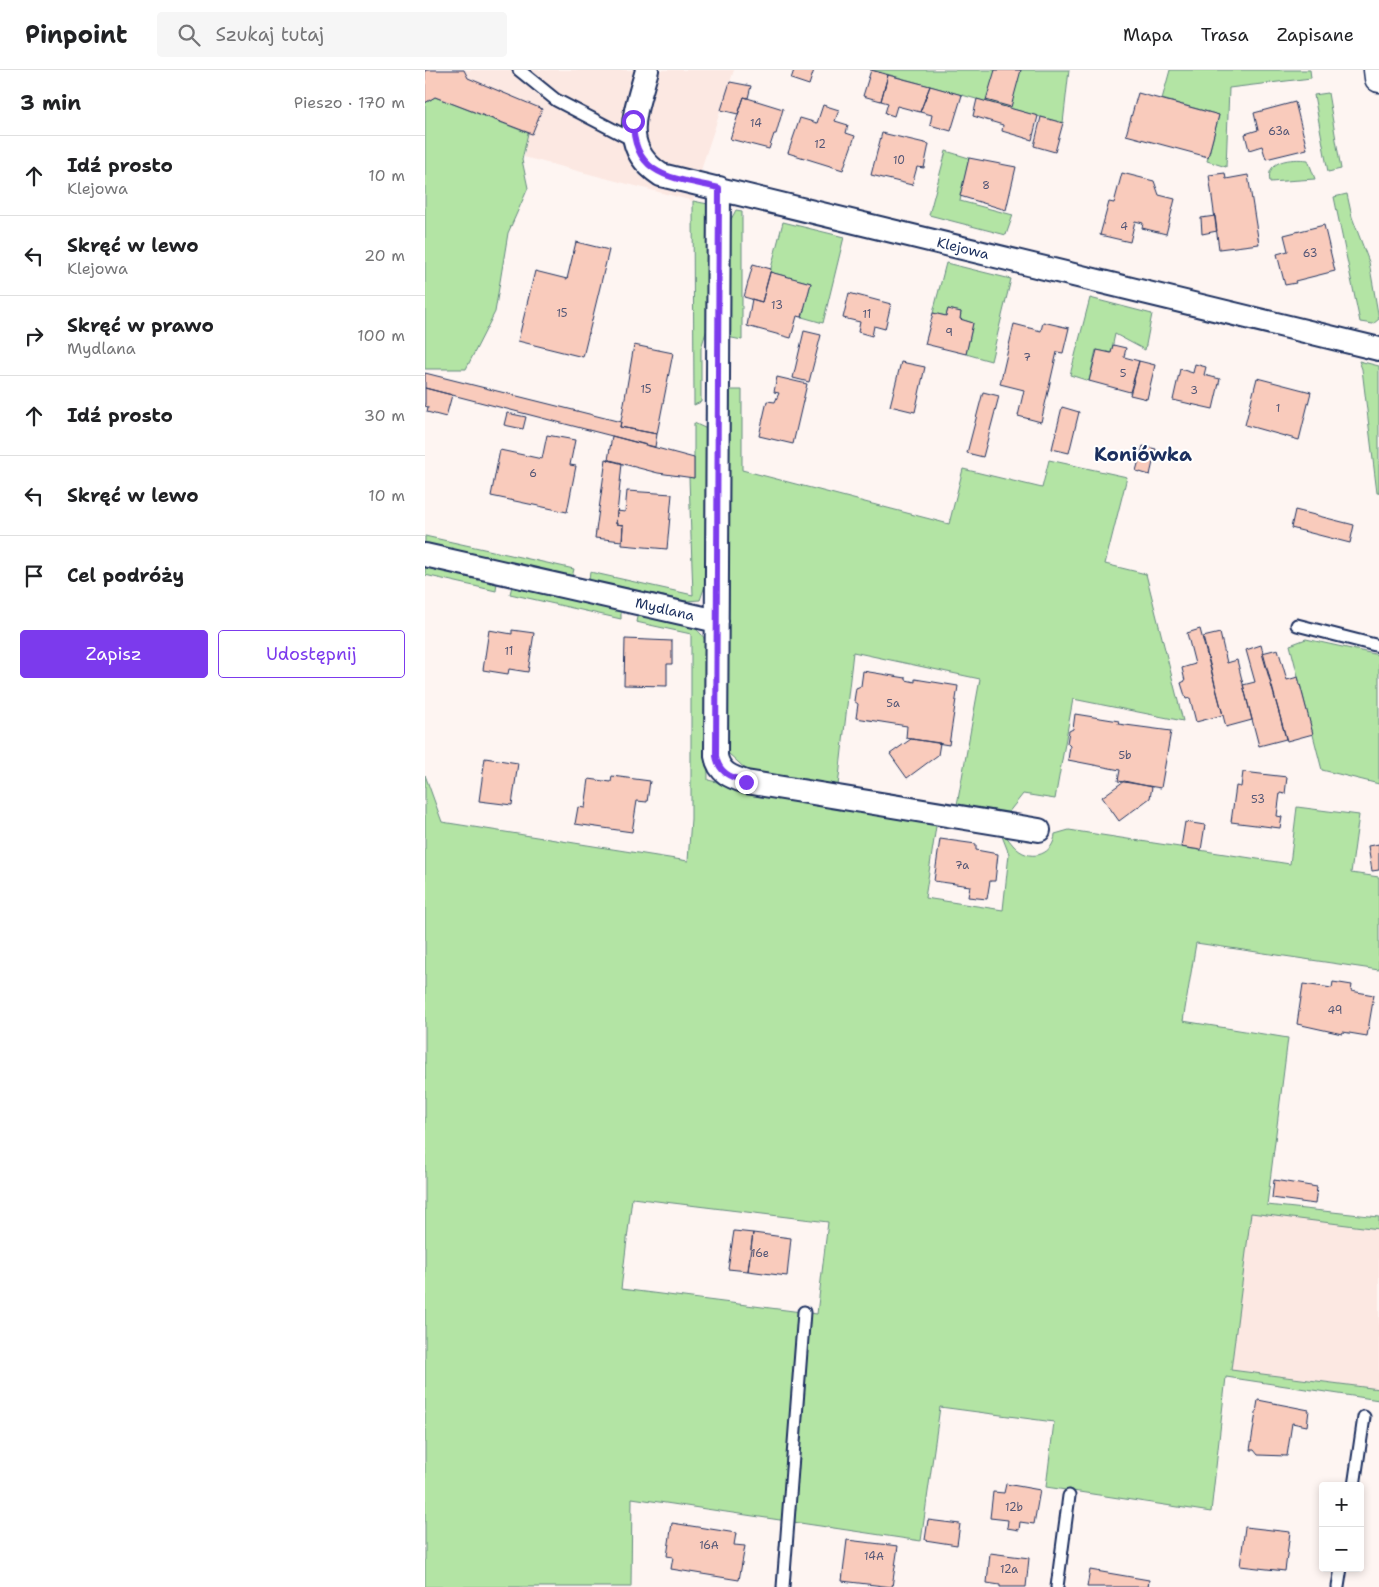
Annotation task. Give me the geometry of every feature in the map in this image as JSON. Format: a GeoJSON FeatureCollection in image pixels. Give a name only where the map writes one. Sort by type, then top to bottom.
{"type":"FeatureCollection","features":[{"type":"Feature","properties":{"kind":"main road"},"geometry":{"type":"LineString","coordinates":[[1377,70],[1379,78]]}},
{"type":"Feature","properties":{"kind":"street"},"geometry":{"type":"LineString","coordinates":[[633,140],[633,121],[647,70]]}},
{"type":"Feature","properties":{"kind":"street","name":"Klejowa"},"geometry":{"type":"LineString","coordinates":[[633,140],[647,166],[661,175],[1379,349]]}},
{"type":"Feature","properties":{"kind":"street"},"geometry":{"type":"LineString","coordinates":[[719,188],[716,756],[718,765],[723,772],[746,782],[1039,830]]}},
{"type":"Feature","properties":{"kind":"street","name":"Mydlana"},"geometry":{"type":"LineString","coordinates":[[425,555],[717,621]]}},
{"type":"Feature","properties":{"kind":"lane"},"geometry":{"type":"LineString","coordinates":[[519,70],[556,100],[633,140]]}},
{"type":"Feature","properties":{"kind":"lane"},"geometry":{"type":"LineString","coordinates":[[1297,625],[1379,646]]}},
{"type":"Feature","properties":{"kind":"lane"},"geometry":{"type":"LineString","coordinates":[[783,1587],[804,1312]]}},
{"type":"Feature","properties":{"kind":"lane"},"geometry":{"type":"LineString","coordinates":[[1354,1482],[1364,1417]]}},
{"type":"Feature","properties":{"kind":"lane"},"geometry":{"type":"LineString","coordinates":[[1057,1587],[1069,1496]]}},
{"type":"Feature","properties":{"kind":"lane"},"geometry":{"type":"LineString","coordinates":[[1338,1587],[1340,1572]]}},
{"type":"Feature","properties":{"kind":"shaded area"},"geometry":{"type":"Polygon","coordinates":[[[425,70],[734,70],[704,160],[693,201],[524,157],[528,133],[425,103],[425,70]]]}},
{"type":"Feature","properties":{"kind":"shaded area"},"geometry":{"type":"Polygon","coordinates":[[[1250,1213],[1379,1229],[1379,1389],[1231,1370],[1250,1213]]]}},
{"type":"Feature","properties":{"kind":"green space"},"geometry":{"type":"Polygon","coordinates":[[[872,70],[1069,70],[1063,123],[1041,117],[872,70]]]}},
{"type":"Feature","properties":{"kind":"green space"},"geometry":{"type":"Polygon","coordinates":[[[1170,70],[1310,70],[1311,78],[1229,88],[1226,167],[1207,161],[1219,115],[1162,99],[1170,70]]]}},
{"type":"Feature","properties":{"kind":"green space"},"geometry":{"type":"Polygon","coordinates":[[[1328,93],[1341,169],[1328,172],[1314,95],[1328,93]]]}},
{"type":"Feature","properties":{"kind":"green space"},"geometry":{"type":"Polygon","coordinates":[[[435,97],[528,133],[522,160],[528,188],[508,233],[495,312],[466,369],[425,369],[425,103],[435,97]]]}},
{"type":"Feature","properties":{"kind":"green space"},"geometry":{"type":"Polygon","coordinates":[[[946,151],[969,158],[960,201],[1013,215],[1006,235],[929,215],[946,151]]]}},
{"type":"Feature","properties":{"kind":"green space"},"geometry":{"type":"Polygon","coordinates":[[[1287,160],[1308,160],[1315,179],[1270,182],[1269,175],[1275,165],[1287,160]]]}},
{"type":"Feature","properties":{"kind":"green space"},"geometry":{"type":"Polygon","coordinates":[[[1347,194],[1352,217],[1369,262],[1379,319],[1373,324],[1360,322],[1334,197],[1347,194]]]}},
{"type":"Feature","properties":{"kind":"green space"},"geometry":{"type":"Polygon","coordinates":[[[693,201],[708,204],[707,329],[701,348],[701,402],[694,405],[693,201]]]}},
{"type":"Feature","properties":{"kind":"green space"},"geometry":{"type":"Polygon","coordinates":[[[736,210],[742,211],[742,340],[727,337],[728,225],[736,210]]]}},
{"type":"Feature","properties":{"kind":"green space"},"geometry":{"type":"Polygon","coordinates":[[[783,222],[844,237],[823,323],[802,317],[811,283],[770,272],[783,222]]]}},
{"type":"Feature","properties":{"kind":"green space"},"geometry":{"type":"Polygon","coordinates":[[[946,263],[1011,279],[991,361],[966,354],[973,323],[960,319],[961,312],[948,309],[946,316],[933,313],[946,263]]]}},
{"type":"Feature","properties":{"kind":"green space"},"geometry":{"type":"Polygon","coordinates":[[[1090,298],[1152,314],[1145,350],[1115,334],[1111,353],[1096,350],[1089,381],[1070,375],[1090,298]]]}},
{"type":"Feature","properties":{"kind":"green space"},"geometry":{"type":"Polygon","coordinates":[[[1359,361],[1379,366],[1379,493],[1377,493],[1362,369],[1359,361]]]}},
{"type":"Feature","properties":{"kind":"green space"},"geometry":{"type":"Polygon","coordinates":[[[729,390],[742,390],[742,470],[949,524],[963,469],[1042,488],[1049,460],[1127,477],[1105,564],[1146,574],[1183,721],[1073,699],[1055,799],[1023,794],[1008,813],[957,805],[980,679],[853,652],[838,786],[750,773],[728,753],[729,390]]]}},
{"type":"Feature","properties":{"kind":"green space"},"geometry":{"type":"Polygon","coordinates":[[[694,423],[707,429],[706,583],[700,600],[686,601],[589,580],[590,572],[693,595],[689,477],[694,478],[694,423]]]}},
{"type":"Feature","properties":{"kind":"green space"},"geometry":{"type":"Polygon","coordinates":[[[425,536],[574,569],[572,577],[425,545],[425,536]]]}},
{"type":"Feature","properties":{"kind":"green space"},"geometry":{"type":"Polygon","coordinates":[[[425,566],[497,582],[496,591],[425,575],[425,566]]]}},
{"type":"Feature","properties":{"kind":"green space"},"geometry":{"type":"Polygon","coordinates":[[[512,586],[621,609],[621,619],[510,594],[512,586]]]}},
{"type":"Feature","properties":{"kind":"green space"},"geometry":{"type":"Polygon","coordinates":[[[638,612],[667,617],[686,623],[694,628],[706,642],[708,780],[756,791],[937,820],[925,898],[1003,910],[1009,854],[1000,831],[1017,849],[1029,855],[1041,854],[1046,851],[1051,847],[1055,834],[1069,830],[1290,864],[1297,807],[1359,815],[1351,873],[1379,877],[1379,970],[1196,943],[1183,1021],[1288,1038],[1267,1205],[1379,1217],[1379,1229],[1251,1213],[1231,1370],[1379,1389],[1379,1400],[1226,1377],[1211,1512],[1046,1487],[1054,1422],[940,1407],[921,1541],[632,1498],[631,1587],[425,1587],[425,775],[442,822],[688,861],[691,819],[691,634],[636,622],[638,612]],[[632,1198],[621,1289],[817,1314],[828,1222],[632,1198]]]}},
{"type":"Feature","properties":{"kind":"green space"},"geometry":{"type":"Polygon","coordinates":[[[1306,639],[1379,655],[1379,784],[1322,770],[1290,645],[1306,639]]]}},
{"type":"Feature","properties":{"kind":"building"},"geometry":{"type":"Polygon","coordinates":[[[425,70],[464,70],[468,78],[542,109],[532,134],[435,97],[425,103],[425,70]]]}},
{"type":"Feature","properties":{"kind":"building"},"geometry":{"type":"Polygon","coordinates":[[[794,70],[814,70],[809,85],[791,79],[794,70]]]}},
{"type":"Feature","properties":{"kind":"building"},"geometry":{"type":"Polygon","coordinates":[[[871,70],[888,75],[881,101],[863,96],[871,70]]]}},
{"type":"Feature","properties":{"kind":"building"},"geometry":{"type":"Polygon","coordinates":[[[995,70],[1021,70],[1011,107],[986,100],[995,70]]]}},
{"type":"Feature","properties":{"kind":"building"},"geometry":{"type":"Polygon","coordinates":[[[888,75],[930,86],[920,112],[897,106],[894,116],[885,113],[888,103],[881,101],[888,75]]]}},
{"type":"Feature","properties":{"kind":"building"},"geometry":{"type":"Polygon","coordinates":[[[730,82],[751,86],[748,98],[744,97],[738,114],[721,110],[730,82]]]}},
{"type":"Feature","properties":{"kind":"building"},"geometry":{"type":"Polygon","coordinates":[[[930,86],[962,95],[951,131],[930,125],[932,115],[920,112],[930,86]]]}},
{"type":"Feature","properties":{"kind":"building"},"geometry":{"type":"Polygon","coordinates":[[[1138,93],[1219,115],[1208,157],[1126,135],[1138,93]]]}},
{"type":"Feature","properties":{"kind":"building"},"geometry":{"type":"Polygon","coordinates":[[[744,97],[783,109],[776,134],[774,134],[769,149],[730,139],[744,97]]]}},
{"type":"Feature","properties":{"kind":"building"},"geometry":{"type":"Polygon","coordinates":[[[977,99],[1038,116],[1032,140],[1002,131],[1003,125],[973,116],[977,99]]]}},
{"type":"Feature","properties":{"kind":"building"},"geometry":{"type":"Polygon","coordinates":[[[1295,102],[1307,149],[1266,159],[1262,146],[1249,150],[1245,134],[1258,130],[1254,113],[1295,102]]]}},
{"type":"Feature","properties":{"kind":"building"},"geometry":{"type":"Polygon","coordinates":[[[823,105],[839,110],[835,121],[848,125],[846,133],[855,136],[843,170],[788,153],[800,118],[817,123],[823,105]]]}},
{"type":"Feature","properties":{"kind":"building"},"geometry":{"type":"Polygon","coordinates":[[[1041,117],[1063,123],[1055,152],[1034,146],[1041,117]]]}},
{"type":"Feature","properties":{"kind":"building"},"geometry":{"type":"Polygon","coordinates":[[[882,133],[929,144],[924,168],[917,167],[912,185],[871,175],[882,133]]]}},
{"type":"Feature","properties":{"kind":"building"},"geometry":{"type":"Polygon","coordinates":[[[969,158],[1016,167],[1006,210],[960,196],[969,158]]]}},
{"type":"Feature","properties":{"kind":"building"},"geometry":{"type":"Polygon","coordinates":[[[1122,173],[1154,181],[1159,195],[1175,199],[1166,234],[1142,228],[1143,223],[1135,221],[1130,242],[1100,235],[1109,202],[1114,203],[1122,173]]]}},
{"type":"Feature","properties":{"kind":"building"},"geometry":{"type":"Polygon","coordinates":[[[1225,173],[1226,179],[1248,175],[1259,244],[1219,249],[1209,175],[1225,173]]]}},
{"type":"Feature","properties":{"kind":"building"},"geometry":{"type":"Polygon","coordinates":[[[1215,216],[1217,231],[1202,234],[1201,218],[1215,216]]]}},
{"type":"Feature","properties":{"kind":"building"},"geometry":{"type":"Polygon","coordinates":[[[1324,225],[1335,271],[1285,285],[1277,254],[1288,251],[1284,235],[1324,225]]]}},
{"type":"Feature","properties":{"kind":"building"},"geometry":{"type":"Polygon","coordinates":[[[576,242],[609,250],[583,357],[518,341],[535,271],[567,279],[576,242]]]}},
{"type":"Feature","properties":{"kind":"building"},"geometry":{"type":"Polygon","coordinates":[[[753,264],[771,269],[762,302],[744,297],[753,264]]]}},
{"type":"Feature","properties":{"kind":"building"},"geometry":{"type":"Polygon","coordinates":[[[770,272],[811,283],[802,317],[797,316],[791,338],[747,326],[752,299],[762,302],[770,272]]]}},
{"type":"Feature","properties":{"kind":"building"},"geometry":{"type":"Polygon","coordinates":[[[849,293],[891,304],[885,329],[874,326],[872,336],[858,332],[860,322],[843,318],[849,293]]]}},
{"type":"Feature","properties":{"kind":"building"},"geometry":{"type":"Polygon","coordinates":[[[948,309],[961,312],[960,319],[973,323],[966,354],[925,344],[933,313],[946,316],[948,309]]]}},
{"type":"Feature","properties":{"kind":"building"},"geometry":{"type":"Polygon","coordinates":[[[1043,322],[1069,328],[1063,353],[1057,352],[1041,422],[1018,416],[1024,390],[1000,384],[1014,324],[1041,331],[1043,322]]]}},
{"type":"Feature","properties":{"kind":"building"},"geometry":{"type":"Polygon","coordinates":[[[804,331],[821,335],[809,382],[793,378],[804,331]]]}},
{"type":"Feature","properties":{"kind":"building"},"geometry":{"type":"Polygon","coordinates":[[[634,345],[673,353],[657,434],[620,427],[634,345]]]}},
{"type":"Feature","properties":{"kind":"building"},"geometry":{"type":"Polygon","coordinates":[[[1113,345],[1126,348],[1124,357],[1139,361],[1130,392],[1089,381],[1097,350],[1111,353],[1113,345]]]}},
{"type":"Feature","properties":{"kind":"building"},"geometry":{"type":"Polygon","coordinates":[[[1139,361],[1155,365],[1147,399],[1130,395],[1139,361]]]}},
{"type":"Feature","properties":{"kind":"building"},"geometry":{"type":"Polygon","coordinates":[[[901,362],[925,367],[915,412],[890,406],[901,362]]]}},
{"type":"Feature","properties":{"kind":"building"},"geometry":{"type":"Polygon","coordinates":[[[1195,364],[1206,367],[1204,375],[1220,379],[1213,409],[1173,400],[1180,369],[1193,373],[1195,364]]]}},
{"type":"Feature","properties":{"kind":"building"},"geometry":{"type":"Polygon","coordinates":[[[425,373],[621,422],[620,427],[657,434],[655,447],[425,388],[425,373]]]}},
{"type":"Feature","properties":{"kind":"building"},"geometry":{"type":"Polygon","coordinates":[[[777,377],[807,384],[793,444],[759,436],[767,401],[775,402],[779,393],[774,392],[777,377]]]}},
{"type":"Feature","properties":{"kind":"building"},"geometry":{"type":"Polygon","coordinates":[[[1257,378],[1311,392],[1299,440],[1245,425],[1257,378]]]}},
{"type":"Feature","properties":{"kind":"building"},"geometry":{"type":"Polygon","coordinates":[[[425,388],[452,395],[446,417],[427,412],[425,388]]]}},
{"type":"Feature","properties":{"kind":"building"},"geometry":{"type":"Polygon","coordinates":[[[983,392],[999,396],[983,457],[967,453],[983,392]]]}},
{"type":"Feature","properties":{"kind":"building"},"geometry":{"type":"Polygon","coordinates":[[[1062,407],[1079,412],[1069,453],[1052,449],[1062,407]]]}},
{"type":"Feature","properties":{"kind":"building"},"geometry":{"type":"Polygon","coordinates":[[[507,413],[526,417],[523,429],[504,425],[507,413]]]}},
{"type":"Feature","properties":{"kind":"building"},"geometry":{"type":"Polygon","coordinates":[[[547,435],[575,440],[570,465],[576,466],[567,512],[491,496],[500,450],[542,459],[547,435]]]}},
{"type":"Feature","properties":{"kind":"building"},"geometry":{"type":"Polygon","coordinates":[[[612,436],[694,458],[694,478],[658,473],[608,460],[612,436]]]}},
{"type":"Feature","properties":{"kind":"building"},"geometry":{"type":"Polygon","coordinates":[[[1143,446],[1156,449],[1150,475],[1136,471],[1143,446]]]}},
{"type":"Feature","properties":{"kind":"building"},"geometry":{"type":"Polygon","coordinates":[[[606,459],[622,463],[616,524],[623,525],[622,541],[595,538],[606,459]]]}},
{"type":"Feature","properties":{"kind":"building"},"geometry":{"type":"Polygon","coordinates":[[[627,491],[672,494],[667,549],[622,545],[623,525],[616,524],[617,511],[625,512],[627,491]]]}},
{"type":"Feature","properties":{"kind":"building"},"geometry":{"type":"Polygon","coordinates":[[[1295,510],[1354,525],[1350,543],[1291,528],[1295,510]]]}},
{"type":"Feature","properties":{"kind":"building"},"geometry":{"type":"Polygon","coordinates":[[[1200,629],[1223,715],[1196,722],[1190,698],[1186,699],[1181,683],[1185,681],[1182,668],[1195,664],[1187,633],[1200,629]]]}},
{"type":"Feature","properties":{"kind":"building"},"geometry":{"type":"Polygon","coordinates":[[[489,630],[512,634],[512,630],[534,633],[528,672],[509,669],[508,674],[483,670],[489,630]]]}},
{"type":"Feature","properties":{"kind":"building"},"geometry":{"type":"Polygon","coordinates":[[[1220,633],[1227,663],[1237,660],[1252,720],[1226,727],[1203,637],[1220,633]]]}},
{"type":"Feature","properties":{"kind":"building"},"geometry":{"type":"Polygon","coordinates":[[[625,639],[672,641],[672,664],[667,664],[667,686],[624,685],[625,639]]]}},
{"type":"Feature","properties":{"kind":"building"},"geometry":{"type":"Polygon","coordinates":[[[1261,645],[1286,739],[1259,746],[1243,685],[1255,682],[1246,650],[1261,645]]]}},
{"type":"Feature","properties":{"kind":"building"},"geometry":{"type":"Polygon","coordinates":[[[1278,649],[1287,680],[1298,677],[1313,734],[1287,741],[1262,653],[1278,649]]]}},
{"type":"Feature","properties":{"kind":"building"},"geometry":{"type":"Polygon","coordinates":[[[863,671],[906,678],[906,680],[915,682],[915,679],[958,686],[949,745],[906,738],[907,726],[856,718],[858,704],[854,701],[856,688],[861,686],[863,671]]]}},
{"type":"Feature","properties":{"kind":"building"},"geometry":{"type":"Polygon","coordinates":[[[1075,714],[1119,721],[1118,724],[1171,731],[1161,788],[1118,781],[1120,770],[1068,760],[1070,746],[1067,743],[1069,731],[1073,729],[1075,714]]]}},
{"type":"Feature","properties":{"kind":"building"},"geometry":{"type":"Polygon","coordinates":[[[911,739],[940,743],[938,755],[907,778],[890,754],[911,739]]]}},
{"type":"Feature","properties":{"kind":"building"},"geometry":{"type":"Polygon","coordinates":[[[485,758],[518,763],[512,805],[479,801],[485,758]]]}},
{"type":"Feature","properties":{"kind":"building"},"geometry":{"type":"Polygon","coordinates":[[[1243,772],[1287,777],[1285,794],[1280,793],[1277,816],[1282,817],[1280,828],[1231,822],[1236,786],[1241,787],[1243,772]]]}},
{"type":"Feature","properties":{"kind":"building"},"geometry":{"type":"Polygon","coordinates":[[[612,776],[650,781],[647,802],[637,801],[632,832],[575,824],[578,807],[585,808],[589,779],[611,782],[612,776]]]}},
{"type":"Feature","properties":{"kind":"building"},"geometry":{"type":"Polygon","coordinates":[[[1124,781],[1152,787],[1150,798],[1119,821],[1102,797],[1124,781]]]}},
{"type":"Feature","properties":{"kind":"building"},"geometry":{"type":"Polygon","coordinates":[[[1185,822],[1205,825],[1201,850],[1181,847],[1185,822]]]}},
{"type":"Feature","properties":{"kind":"building"},"geometry":{"type":"Polygon","coordinates":[[[940,839],[976,844],[976,850],[998,854],[995,881],[990,881],[987,899],[968,897],[970,886],[934,881],[940,839]]]}},
{"type":"Feature","properties":{"kind":"building"},"geometry":{"type":"Polygon","coordinates":[[[1379,844],[1379,870],[1372,871],[1368,846],[1379,844]]]}},
{"type":"Feature","properties":{"kind":"building"},"geometry":{"type":"Polygon","coordinates":[[[1333,982],[1352,985],[1351,991],[1374,995],[1367,1036],[1343,1032],[1342,1034],[1297,1024],[1303,984],[1332,988],[1333,982]]]}},
{"type":"Feature","properties":{"kind":"building"},"geometry":{"type":"Polygon","coordinates":[[[1274,1180],[1317,1187],[1315,1204],[1272,1198],[1274,1180]]]}},
{"type":"Feature","properties":{"kind":"building"},"geometry":{"type":"Polygon","coordinates":[[[734,1231],[753,1233],[748,1271],[728,1269],[734,1231]]]}},
{"type":"Feature","properties":{"kind":"building"},"geometry":{"type":"Polygon","coordinates":[[[753,1233],[791,1238],[787,1276],[748,1271],[753,1233]]]}},
{"type":"Feature","properties":{"kind":"building"},"geometry":{"type":"Polygon","coordinates":[[[1258,1400],[1309,1410],[1307,1426],[1292,1423],[1287,1456],[1258,1455],[1254,1450],[1250,1450],[1258,1400]]]}},
{"type":"Feature","properties":{"kind":"building"},"geometry":{"type":"Polygon","coordinates":[[[1006,1484],[1040,1490],[1034,1524],[1020,1522],[1019,1530],[1007,1528],[1008,1520],[990,1518],[993,1492],[1004,1493],[1006,1484]]]}},
{"type":"Feature","properties":{"kind":"building"},"geometry":{"type":"Polygon","coordinates":[[[928,1520],[960,1524],[957,1545],[925,1540],[928,1520]]]}},
{"type":"Feature","properties":{"kind":"building"},"geometry":{"type":"Polygon","coordinates":[[[672,1523],[736,1533],[734,1545],[745,1546],[739,1580],[671,1569],[673,1557],[667,1556],[672,1523]]]}},
{"type":"Feature","properties":{"kind":"building"},"geometry":{"type":"Polygon","coordinates":[[[1245,1527],[1290,1532],[1285,1571],[1240,1566],[1245,1527]]]}},
{"type":"Feature","properties":{"kind":"building"},"geometry":{"type":"Polygon","coordinates":[[[847,1540],[898,1546],[892,1587],[842,1581],[847,1540]]]}},
{"type":"Feature","properties":{"kind":"building"},"geometry":{"type":"Polygon","coordinates":[[[990,1553],[1029,1558],[1026,1587],[1000,1587],[1000,1585],[987,1583],[990,1553]]]}},
{"type":"Feature","properties":{"kind":"building"},"geometry":{"type":"Polygon","coordinates":[[[1090,1570],[1149,1580],[1148,1587],[1087,1587],[1090,1570]]]}},
{"type":"Feature","properties":{"kind":"district","name":"Koniówka"},"geometry":{"type":"Point","coordinates":[1143,454]}},
{"type":"Feature","properties":{"kind":"route"},"geometry":{"type":"LineString","coordinates":[[633,121],[633,140],[647,166],[661,175],[719,188],[716,756],[718,765],[723,772],[746,782]]}}]}
